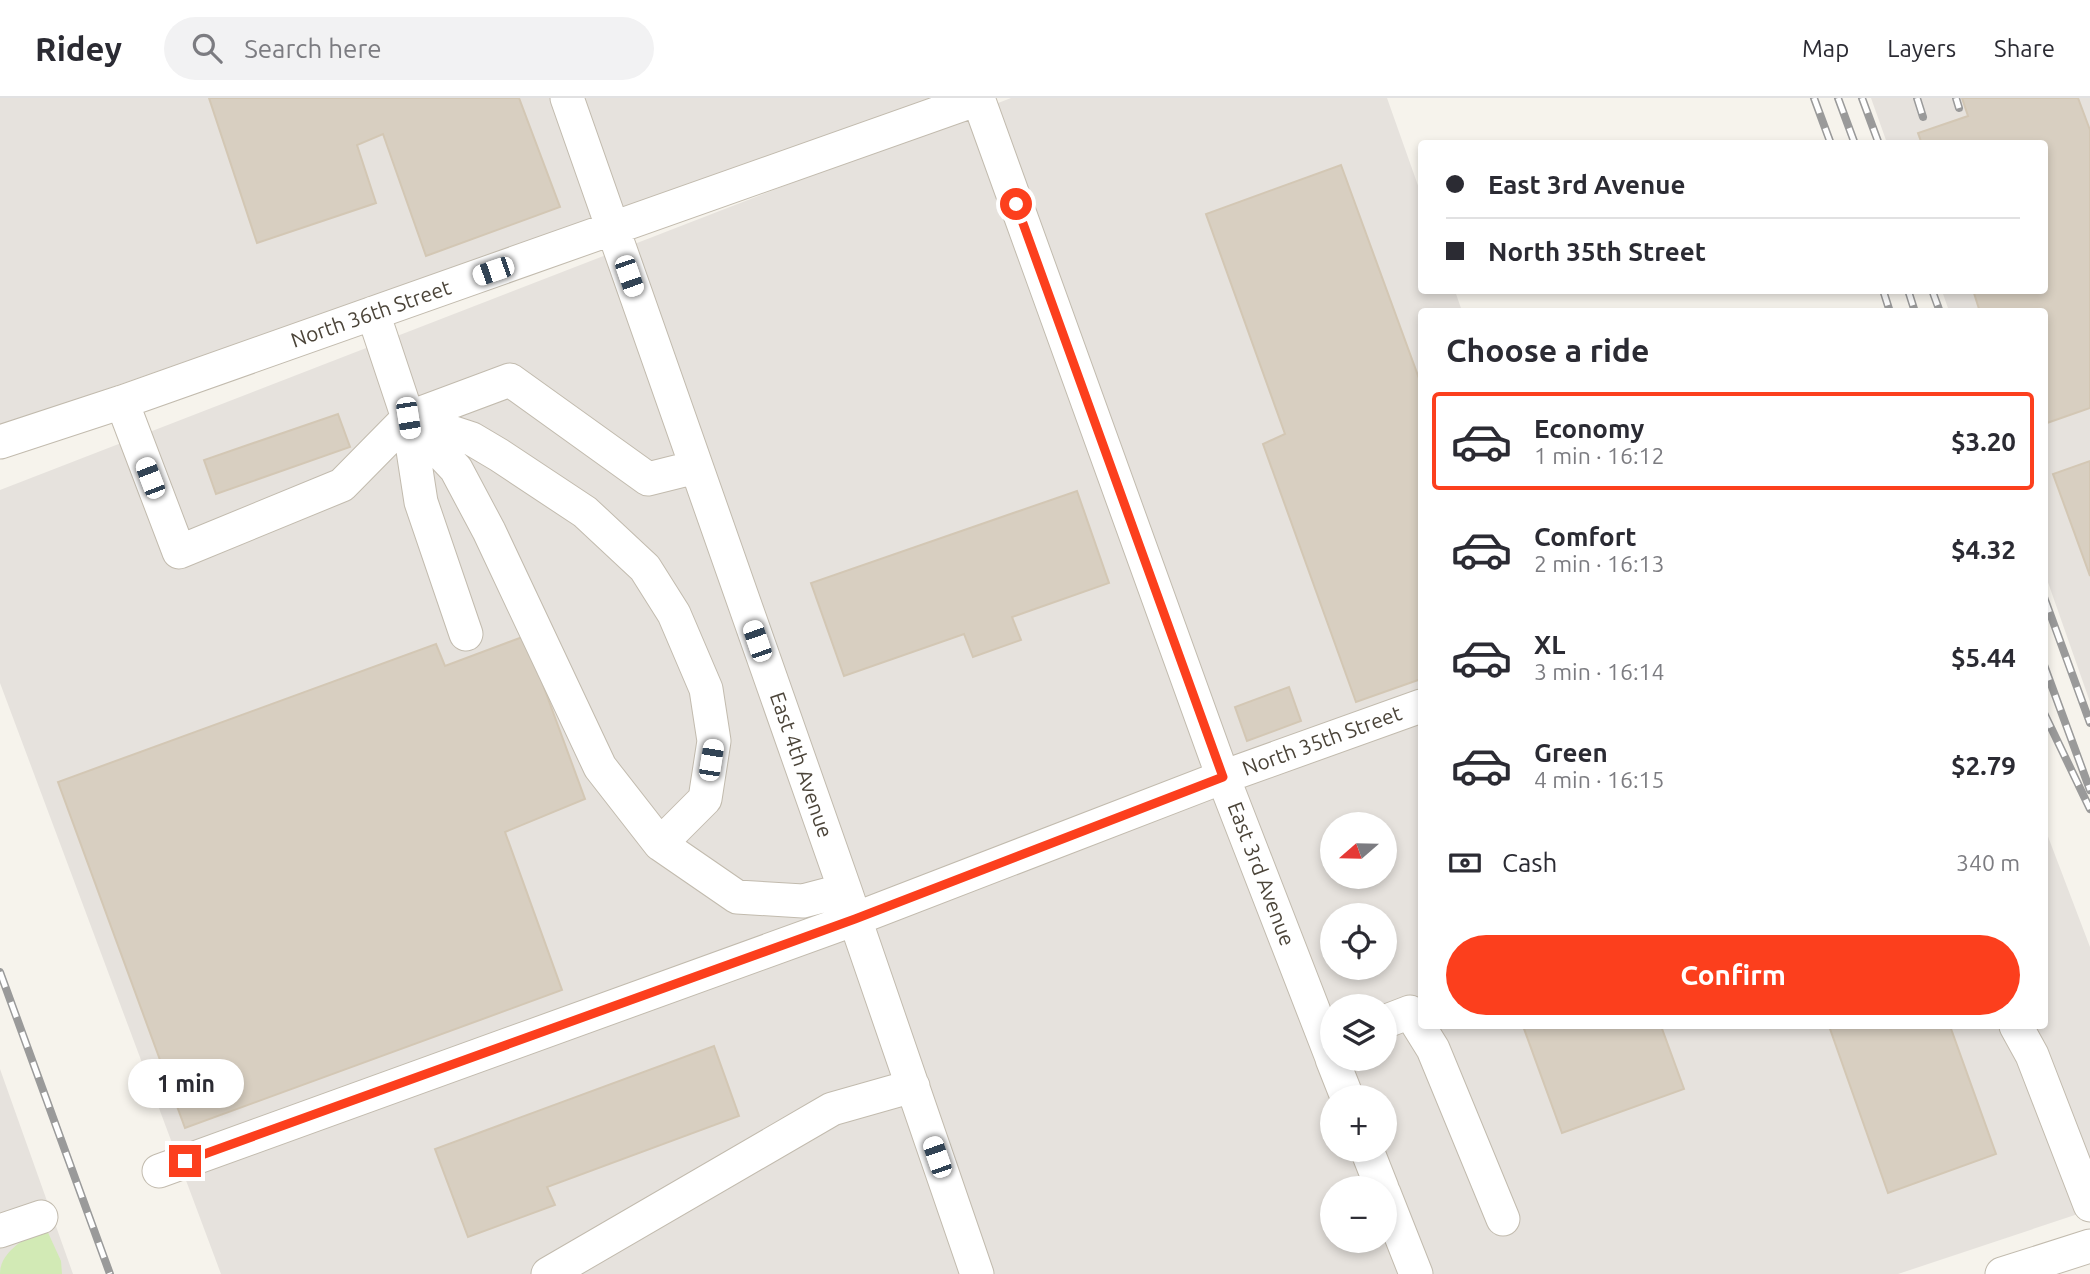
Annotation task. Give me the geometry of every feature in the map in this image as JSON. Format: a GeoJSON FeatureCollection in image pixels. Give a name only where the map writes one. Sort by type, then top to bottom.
{"type":"FeatureCollection","features":[{"type":"Feature","properties":{"kind":"street","name":"East 4th Avenue"},"geometry":{"type":"LineString","coordinates":[[566,98],[850,904],[977,1274]]}},
{"type":"Feature","properties":{"kind":"street","name":"North 36th Street"},"geometry":{"type":"LineString","coordinates":[[0,442],[122,402],[978,99]]}},
{"type":"Feature","properties":{"kind":"street","name":"East 3rd Avenue"},"geometry":{"type":"LineString","coordinates":[[978,99],[1223,777],[1320,1025]]}},
{"type":"Feature","properties":{"kind":"street"},"geometry":{"type":"LineString","coordinates":[[373,313],[408,418],[421,502],[466,634]]}},
{"type":"Feature","properties":{"kind":"street"},"geometry":{"type":"LineString","coordinates":[[122,402],[179,552],[342,485],[408,418],[510,380],[648,479],[696,467]]}},
{"type":"Feature","properties":{"kind":"street"},"geometry":{"type":"LineString","coordinates":[[408,418],[456,469],[489,531],[600,767],[660,844],[737,897],[850,904]]}},
{"type":"Feature","properties":{"kind":"street"},"geometry":{"type":"LineString","coordinates":[[408,418],[472,439],[586,512],[645,568],[674,614],[706,689],[714,740],[705,799],[660,844]]}},
{"type":"Feature","properties":{"kind":"street","name":"North 35th Street"},"geometry":{"type":"LineString","coordinates":[[159,1171],[850,904],[1223,777],[1418,707]]}},
{"type":"Feature","properties":{"kind":"street"},"geometry":{"type":"LineString","coordinates":[[1397,1017],[1410,1012],[1418,1025]]}},
{"type":"Feature","properties":{"kind":"street"},"geometry":{"type":"LineString","coordinates":[[1421,1029],[1433,1049],[1503,1219]]}},
{"type":"Feature","properties":{"kind":"street"},"geometry":{"type":"LineString","coordinates":[[2018,1029],[2032,1055],[2090,1205]]}},
{"type":"Feature","properties":{"kind":"street"},"geometry":{"type":"LineString","coordinates":[[548,1274],[832,1109],[913,1086]]}},
{"type":"Feature","properties":{"kind":"street"},"geometry":{"type":"LineString","coordinates":[[0,1231],[41,1217]]}},
{"type":"Feature","properties":{"kind":"street"},"geometry":{"type":"LineString","coordinates":[[1397,1226],[1416,1274]]}},
{"type":"Feature","properties":{"kind":"street"},"geometry":{"type":"LineString","coordinates":[[2002,1274],[2090,1246]]}},
{"type":"Feature","properties":{"kind":"shaded area"},"geometry":{"type":"Polygon","coordinates":[[[0,98],[943,98],[0,426],[0,98]]]}},
{"type":"Feature","properties":{"kind":"shaded area"},"geometry":{"type":"Polygon","coordinates":[[[1011,98],[1387,98],[1418,186],[1418,294],[1456,294],[1461,308],[1418,308],[1418,1029],[2048,1029],[2048,837],[2090,947],[2090,1210],[1898,1274],[221,1274],[0,683],[0,490],[1011,98]]]}},
{"type":"Feature","properties":{"kind":"shaded area"},"geometry":{"type":"Polygon","coordinates":[[[1871,98],[2090,98],[2090,702],[2048,582],[2048,308],[1948,308],[1943,294],[2048,294],[2048,140],[1886,140],[1871,98]]]}},
{"type":"Feature","properties":{"kind":"shaded area"},"geometry":{"type":"Polygon","coordinates":[[[0,1069],[73,1274],[0,1274],[0,1069]]]}},
{"type":"Feature","properties":{"kind":"green space"},"geometry":{"type":"Polygon","coordinates":[[[45,1226],[61,1261],[62,1274],[0,1274],[1,1266],[10,1251],[45,1226]]]}},
{"type":"Feature","properties":{"kind":"building"},"geometry":{"type":"Polygon","coordinates":[[[209,98],[519,98],[560,207],[426,256],[383,134],[357,145],[376,203],[257,243],[209,98]]]}},
{"type":"Feature","properties":{"kind":"building"},"geometry":{"type":"Polygon","coordinates":[[[1962,98],[2078,98],[2090,130],[2090,408],[2048,423],[2048,308],[1979,308],[1974,294],[2048,294],[2048,140],[1921,140],[1918,133],[1968,116],[1962,98]]]}},
{"type":"Feature","properties":{"kind":"building"},"geometry":{"type":"Polygon","coordinates":[[[1341,165],[1418,376],[1418,680],[1356,702],[1263,444],[1285,434],[1206,214],[1341,165]]]}},
{"type":"Feature","properties":{"kind":"building"},"geometry":{"type":"Polygon","coordinates":[[[338,414],[350,447],[216,494],[204,460],[338,414]]]}},
{"type":"Feature","properties":{"kind":"building"},"geometry":{"type":"Polygon","coordinates":[[[2090,461],[2090,576],[2053,474],[2090,461]]]}},
{"type":"Feature","properties":{"kind":"building"},"geometry":{"type":"Polygon","coordinates":[[[1077,491],[1109,583],[1012,617],[1021,640],[973,657],[964,634],[844,676],[811,583],[1077,491]]]}},
{"type":"Feature","properties":{"kind":"building"},"geometry":{"type":"Polygon","coordinates":[[[525,636],[585,799],[505,832],[562,990],[185,1128],[58,782],[436,644],[445,666],[525,636]]]}},
{"type":"Feature","properties":{"kind":"building"},"geometry":{"type":"Polygon","coordinates":[[[1289,687],[1301,721],[1247,741],[1235,707],[1289,687]]]}},
{"type":"Feature","properties":{"kind":"building"},"geometry":{"type":"Polygon","coordinates":[[[1524,1029],[1662,1029],[1684,1089],[1562,1133],[1524,1029]]]}},
{"type":"Feature","properties":{"kind":"building"},"geometry":{"type":"Polygon","coordinates":[[[1830,1029],[1951,1029],[1996,1154],[1888,1193],[1830,1029]]]}},
{"type":"Feature","properties":{"kind":"building"},"geometry":{"type":"Polygon","coordinates":[[[714,1046],[739,1116],[547,1187],[555,1205],[468,1237],[435,1149],[714,1046]]]}},
{"type":"Feature","properties":{"kind":"railway"},"geometry":{"type":"LineString","coordinates":[[1814,98],[1830,140]]}},
{"type":"Feature","properties":{"kind":"railway"},"geometry":{"type":"LineString","coordinates":[[1838,98],[1854,140]]}},
{"type":"Feature","properties":{"kind":"railway"},"geometry":{"type":"LineString","coordinates":[[1862,98],[1878,140]]}},
{"type":"Feature","properties":{"kind":"railway"},"geometry":{"type":"LineString","coordinates":[[1917,98],[1923,117]]}},
{"type":"Feature","properties":{"kind":"railway"},"geometry":{"type":"LineString","coordinates":[[1956,98],[1959,108]]}},
{"type":"Feature","properties":{"kind":"railway"},"geometry":{"type":"LineString","coordinates":[[1884,294],[1889,308]]}},
{"type":"Feature","properties":{"kind":"railway"},"geometry":{"type":"LineString","coordinates":[[1909,294],[1914,308]]}},
{"type":"Feature","properties":{"kind":"railway"},"geometry":{"type":"LineString","coordinates":[[1933,294],[1939,308]]}},
{"type":"Feature","properties":{"kind":"railway"},"geometry":{"type":"LineString","coordinates":[[2048,608],[2090,723]]}},
{"type":"Feature","properties":{"kind":"railway"},"geometry":{"type":"LineString","coordinates":[[2048,676],[2090,790]]}},
{"type":"Feature","properties":{"kind":"railway"},"geometry":{"type":"LineString","coordinates":[[2048,721],[2090,809]]}},
{"type":"Feature","properties":{"kind":"railway"},"geometry":{"type":"LineString","coordinates":[[0,972],[110,1274]]}},
{"type":"Feature","properties":{"kind":"route"},"geometry":{"type":"LineString","coordinates":[[185,1161],[855,919],[1223,777],[1016,204]]}}]}
